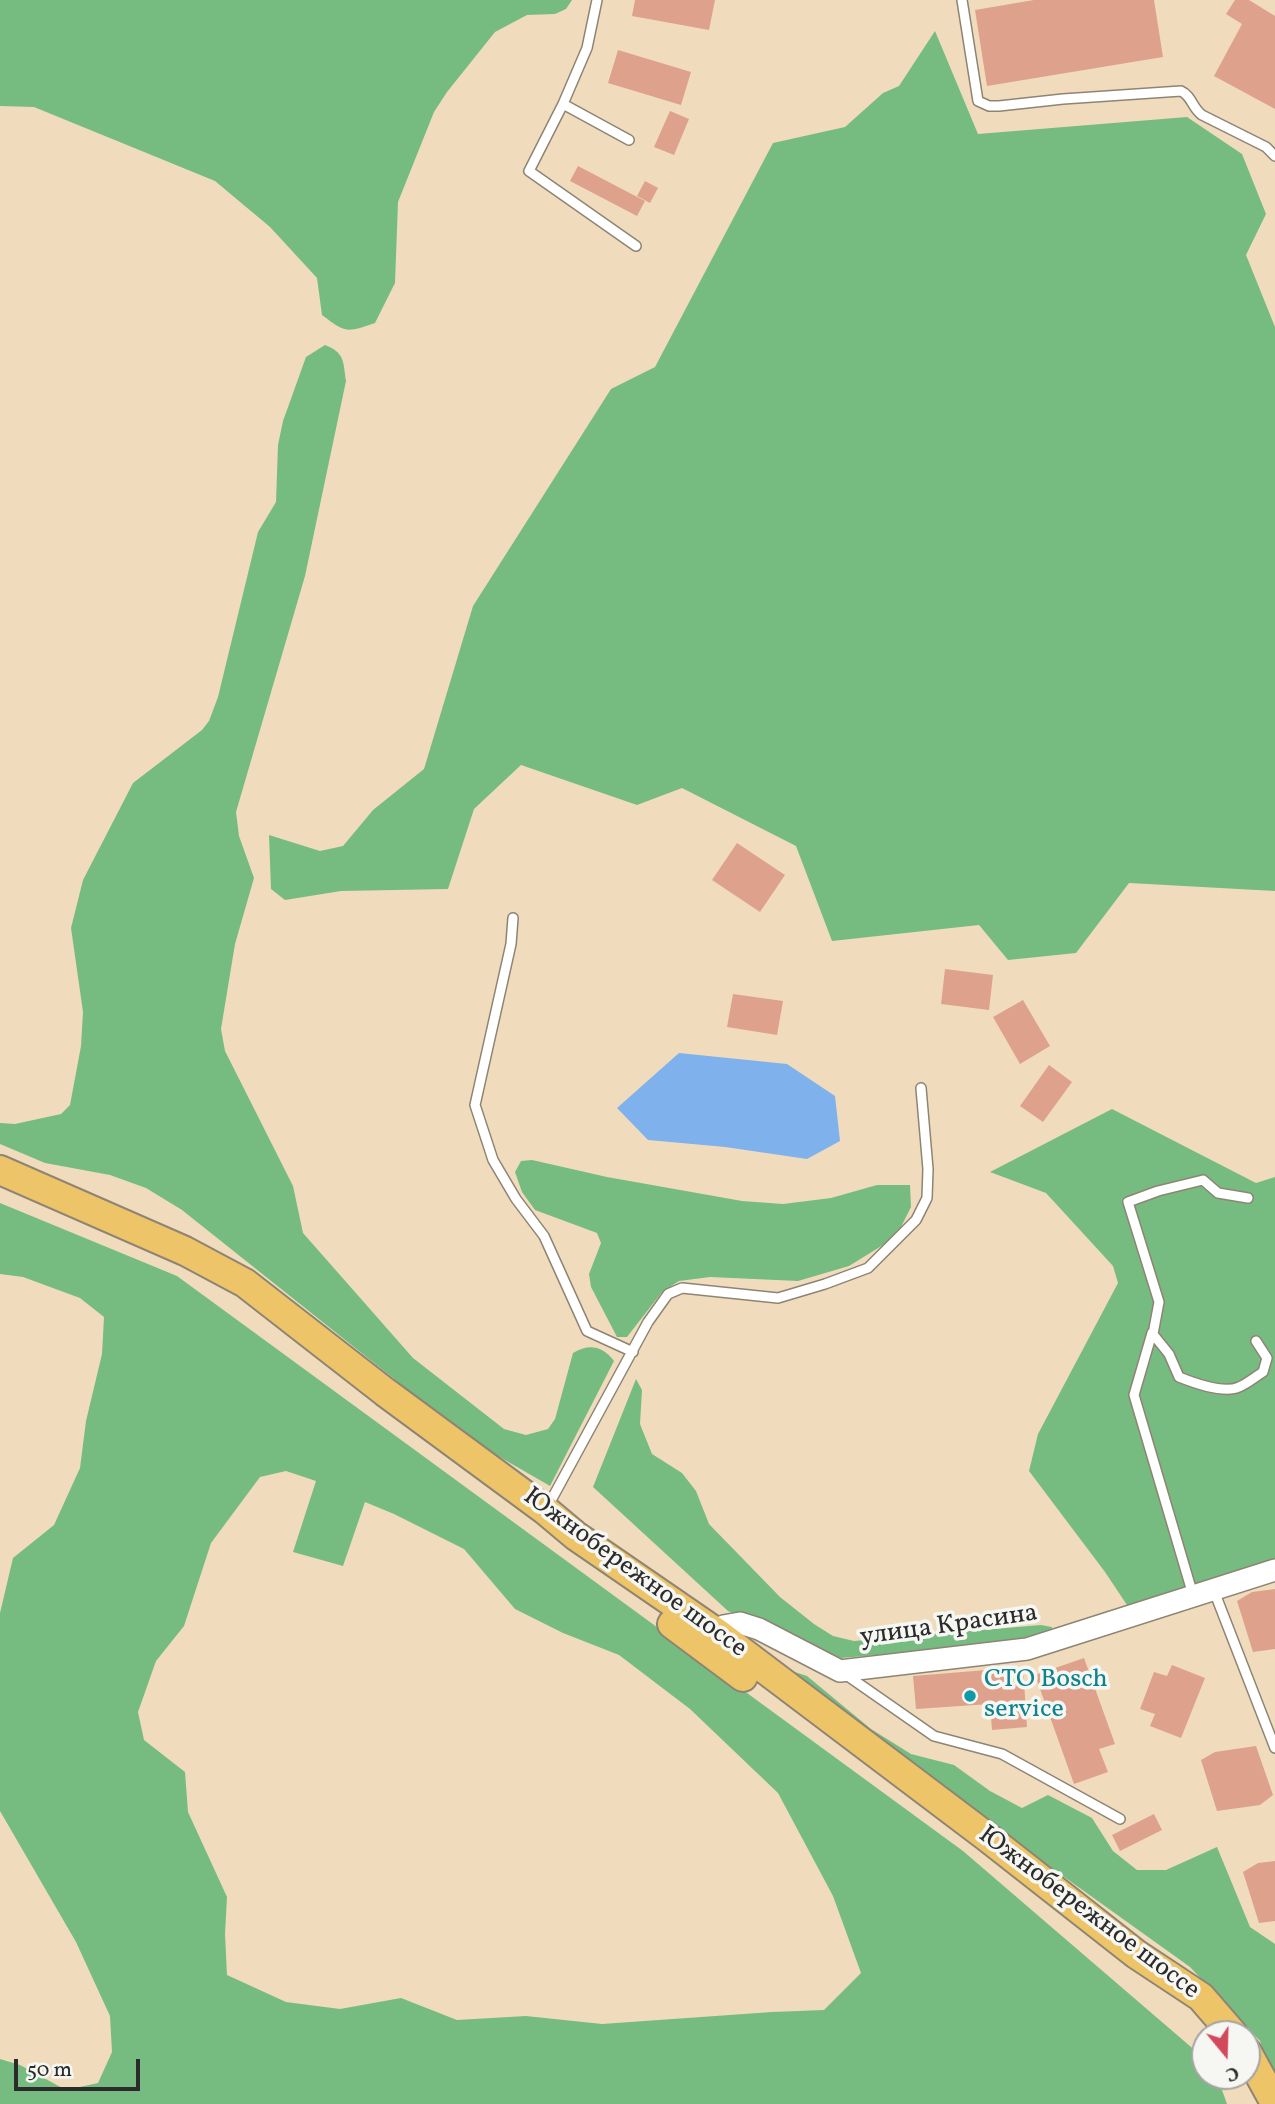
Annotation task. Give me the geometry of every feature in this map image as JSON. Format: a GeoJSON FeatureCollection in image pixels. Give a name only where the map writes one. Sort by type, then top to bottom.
{"type":"FeatureCollection","features":[{"type":"Feature","properties":{"kind":"highway","name":"Южнобережное шоссе"},"geometry":{"type":"LineString","coordinates":[[0,1170],[185,1251],[244,1283],[379,1397],[709,1640],[987,1837],[1136,1954],[1201,1997],[1221,2020]]}},
{"type":"Feature","properties":{"kind":"highway","name":"Южнобережное шоссе"},"geometry":{"type":"LineString","coordinates":[[0,1189],[171,1263],[230,1296],[545,1510],[709,1640],[1135,1964],[1201,2009],[1211,2020]]}},
{"type":"Feature","properties":{"kind":"highway"},"geometry":{"type":"LineString","coordinates":[[1261,2078],[1275,2103]]}},
{"type":"Feature","properties":{"kind":"street","name":"улица Красина"},"geometry":{"type":"LineString","coordinates":[[709,1640],[723,1626],[740,1623],[759,1629],[840,1671],[1027,1649],[1275,1570]]}},
{"type":"Feature","properties":{"kind":"lane"},"geometry":{"type":"LineString","coordinates":[[597,0],[587,48],[563,104],[529,171],[636,246]]}},
{"type":"Feature","properties":{"kind":"lane"},"geometry":{"type":"LineString","coordinates":[[962,0],[978,101],[981,104],[999,106],[1181,91],[1188,94],[1195,111],[1266,147],[1275,156]]}},
{"type":"Feature","properties":{"kind":"lane"},"geometry":{"type":"LineString","coordinates":[[563,104],[629,140]]}},
{"type":"Feature","properties":{"kind":"lane"},"geometry":{"type":"LineString","coordinates":[[513,918],[511,944],[475,1105],[480,1124],[493,1160],[516,1199],[544,1236],[587,1331],[633,1352]]}},
{"type":"Feature","properties":{"kind":"lane"},"geometry":{"type":"LineString","coordinates":[[545,1510],[648,1322],[668,1294],[682,1288],[778,1298],[825,1284],[868,1268],[916,1220],[927,1198],[928,1169],[921,1088]]}},
{"type":"Feature","properties":{"kind":"lane"},"geometry":{"type":"LineString","coordinates":[[1248,1198],[1219,1193],[1203,1181],[1158,1191],[1128,1202],[1159,1302],[1153,1334],[1134,1395],[1203,1593],[1275,1748]]}},
{"type":"Feature","properties":{"kind":"lane"},"geometry":{"type":"LineString","coordinates":[[1153,1334],[1169,1354],[1179,1377],[1225,1389],[1237,1389],[1263,1372],[1267,1358],[1256,1341]]}},
{"type":"Feature","properties":{"kind":"lane"},"geometry":{"type":"LineString","coordinates":[[840,1671],[934,1736],[1002,1754],[1120,1819]]}},
{"type":"Feature","properties":{"kind":"green space"},"geometry":{"type":"Polygon","coordinates":[[[0,0],[572,0],[566,9],[555,14],[527,15],[495,32],[447,92],[434,112],[398,202],[395,283],[375,323],[347,330],[322,315],[317,278],[270,227],[215,181],[34,107],[0,106],[0,0]]]}},
{"type":"Feature","properties":{"kind":"green space"},"geometry":{"type":"Polygon","coordinates":[[[935,31],[978,134],[1187,117],[1242,154],[1266,214],[1246,255],[1275,327],[1275,891],[1129,883],[1076,953],[1008,960],[979,925],[832,941],[796,846],[682,788],[637,805],[521,765],[474,809],[448,889],[341,891],[285,900],[271,889],[269,835],[320,851],[343,846],[373,810],[424,769],[473,606],[611,389],[655,367],[773,143],[845,127],[883,93],[899,86],[935,31]]]}},
{"type":"Feature","properties":{"kind":"green space"},"geometry":{"type":"Polygon","coordinates":[[[325,345],[340,355],[346,381],[305,576],[236,812],[239,836],[254,878],[235,944],[221,1029],[225,1051],[293,1186],[303,1233],[413,1358],[504,1429],[526,1435],[548,1429],[555,1419],[573,1353],[590,1347],[600,1349],[614,1361],[550,1486],[472,1441],[182,1210],[146,1188],[110,1175],[45,1163],[0,1144],[0,1123],[15,1124],[61,1114],[70,1105],[81,1046],[83,1012],[71,928],[83,880],[133,783],[202,730],[209,721],[218,697],[258,532],[276,502],[278,445],[283,421],[306,357],[325,345]]]}},
{"type":"Feature","properties":{"kind":"green space"},"geometry":{"type":"Polygon","coordinates":[[[1112,1109],[1256,1183],[1275,1177],[1275,1560],[1127,1605],[1029,1471],[1038,1434],[1118,1283],[1113,1266],[1046,1193],[990,1172],[1112,1109]]]}},
{"type":"Feature","properties":{"kind":"green space"},"geometry":{"type":"Polygon","coordinates":[[[532,1160],[607,1177],[742,1201],[783,1204],[831,1198],[877,1185],[910,1185],[911,1207],[896,1237],[849,1266],[798,1281],[710,1277],[679,1281],[662,1292],[627,1337],[617,1337],[591,1287],[589,1274],[601,1243],[597,1233],[535,1210],[522,1192],[515,1172],[521,1161],[532,1160]]]}},
{"type":"Feature","properties":{"kind":"green space"},"geometry":{"type":"Polygon","coordinates":[[[0,1203],[177,1276],[963,1851],[1191,2047],[1191,2090],[1222,2090],[1227,2104],[0,2104],[0,2059],[20,2065],[66,2090],[98,2083],[112,2052],[110,2016],[76,1942],[0,1811],[0,1613],[13,1558],[54,1525],[80,1468],[86,1421],[102,1354],[104,1317],[80,1298],[23,1277],[0,1274],[0,1203]],[[286,1471],[260,1477],[211,1543],[184,1626],[156,1661],[138,1712],[144,1740],[185,1772],[188,1812],[227,1897],[227,1975],[286,2002],[340,2009],[401,1998],[457,2020],[526,2016],[602,2024],[824,2010],[861,1973],[833,1896],[778,1793],[690,1709],[619,1655],[563,1633],[515,1609],[464,1549],[365,1502],[343,1566],[293,1552],[316,1481],[286,1471]]]}},
{"type":"Feature","properties":{"kind":"green space"},"geometry":{"type":"Polygon","coordinates":[[[636,1379],[642,1390],[640,1424],[652,1454],[682,1473],[696,1491],[709,1524],[780,1597],[833,1636],[854,1641],[1041,1625],[1052,1627],[1050,1639],[841,1658],[728,1611],[593,1487],[636,1379]]]}},
{"type":"Feature","properties":{"kind":"green space"},"geometry":{"type":"Polygon","coordinates":[[[764,1662],[807,1676],[871,1729],[911,1754],[954,1765],[990,1791],[1022,1808],[1048,1795],[1092,1818],[1113,1851],[1137,1870],[1166,1870],[1217,1847],[1250,1927],[1275,1944],[1275,2088],[1261,2044],[1261,2020],[1240,2020],[1190,1967],[764,1662]]]}},
{"type":"Feature","properties":{"kind":"water"},"geometry":{"type":"Polygon","coordinates":[[[679,1053],[787,1064],[835,1096],[840,1141],[807,1159],[725,1147],[648,1140],[617,1108],[679,1053]]]}},
{"type":"Feature","properties":{"kind":"building"},"geometry":{"type":"Polygon","coordinates":[[[635,0],[715,0],[709,30],[632,16],[635,0]]]}},
{"type":"Feature","properties":{"kind":"building"},"geometry":{"type":"Polygon","coordinates":[[[1034,0],[1154,0],[1163,57],[987,86],[975,10],[1034,0]]]}},
{"type":"Feature","properties":{"kind":"building"},"geometry":{"type":"Polygon","coordinates":[[[1235,0],[1249,0],[1275,16],[1275,109],[1214,76],[1242,24],[1226,14],[1235,0]]]}},
{"type":"Feature","properties":{"kind":"building"},"geometry":{"type":"Polygon","coordinates":[[[618,50],[691,72],[681,105],[608,83],[618,50]]]}},
{"type":"Feature","properties":{"kind":"building"},"geometry":{"type":"Polygon","coordinates":[[[670,111],[689,119],[674,155],[654,147],[670,111]]]}},
{"type":"Feature","properties":{"kind":"building"},"geometry":{"type":"Polygon","coordinates":[[[578,166],[645,201],[637,216],[570,181],[578,166]]]}},
{"type":"Feature","properties":{"kind":"building"},"geometry":{"type":"Polygon","coordinates":[[[645,181],[658,188],[650,203],[637,196],[645,181]]]}},
{"type":"Feature","properties":{"kind":"building"},"geometry":{"type":"Polygon","coordinates":[[[737,843],[785,875],[760,912],[712,880],[737,843]]]}},
{"type":"Feature","properties":{"kind":"building"},"geometry":{"type":"Polygon","coordinates":[[[945,969],[993,975],[989,1010],[941,1004],[945,969]]]}},
{"type":"Feature","properties":{"kind":"building"},"geometry":{"type":"Polygon","coordinates":[[[733,994],[783,1001],[777,1035],[727,1027],[733,994]]]}},
{"type":"Feature","properties":{"kind":"building"},"geometry":{"type":"Polygon","coordinates":[[[1023,1000],[1050,1046],[1020,1064],[993,1017],[1023,1000]]]}},
{"type":"Feature","properties":{"kind":"building"},"geometry":{"type":"Polygon","coordinates":[[[1049,1065],[1072,1082],[1043,1122],[1020,1106],[1049,1065]]]}},
{"type":"Feature","properties":{"kind":"building"},"geometry":{"type":"Polygon","coordinates":[[[1275,1589],[1275,1649],[1253,1652],[1237,1601],[1252,1592],[1275,1589]]]}},
{"type":"Feature","properties":{"kind":"building"},"geometry":{"type":"Polygon","coordinates":[[[1084,1658],[1115,1744],[1099,1749],[1108,1772],[1074,1784],[1035,1675],[1084,1658]]]}},
{"type":"Feature","properties":{"kind":"building"},"geometry":{"type":"Polygon","coordinates":[[[1172,1665],[1205,1678],[1181,1738],[1150,1726],[1155,1714],[1140,1709],[1154,1672],[1167,1676],[1172,1665]]]}},
{"type":"Feature","properties":{"kind":"building","name":"СТО Bosch service"},"geometry":{"type":"Polygon","coordinates":[[[1023,1667],[1027,1727],[992,1730],[990,1704],[916,1709],[913,1676],[1023,1667]]]}},
{"type":"Feature","properties":{"kind":"building"},"geometry":{"type":"Polygon","coordinates":[[[1256,1746],[1273,1795],[1260,1805],[1217,1811],[1201,1760],[1215,1752],[1256,1746]]]}},
{"type":"Feature","properties":{"kind":"building"},"geometry":{"type":"Polygon","coordinates":[[[1154,1814],[1162,1830],[1120,1851],[1112,1835],[1154,1814]]]}},
{"type":"Feature","properties":{"kind":"building"},"geometry":{"type":"Polygon","coordinates":[[[1275,1861],[1275,1921],[1259,1923],[1243,1872],[1258,1863],[1275,1861]]]}},
{"type":"Feature","properties":{"kind":"place","name":"СТО Bosch service"},"geometry":{"type":"Point","coordinates":[970,1696]}}]}
